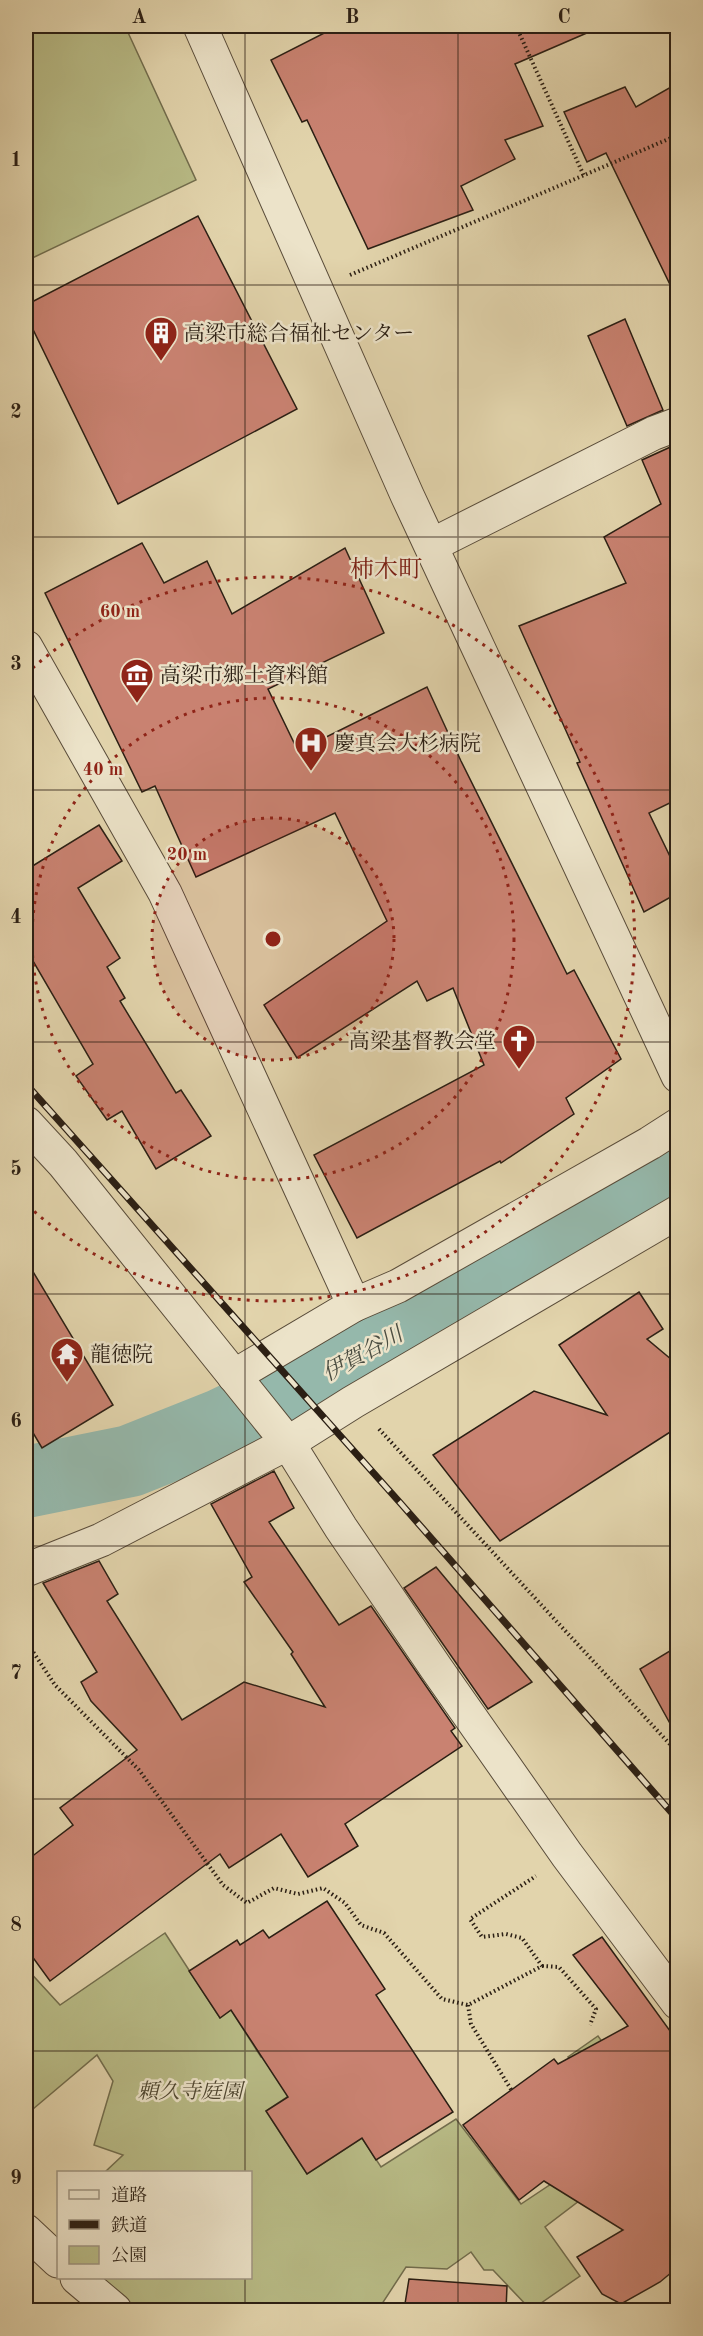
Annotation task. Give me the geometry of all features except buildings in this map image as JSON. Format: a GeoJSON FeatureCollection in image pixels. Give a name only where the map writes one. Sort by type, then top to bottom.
{"type":"FeatureCollection","features":[{"type":"Feature","properties":{"kind":"street"},"geometry":{"type":"LineString","coordinates":[[200,26],[407,495],[678,1076]]}},
{"type":"Feature","properties":{"kind":"street"},"geometry":{"type":"LineString","coordinates":[[432,545],[654,433],[678,424]]}},
{"type":"Feature","properties":{"kind":"street"},"geometry":{"type":"LineString","coordinates":[[26,647],[165,892],[354,1305]]}},
{"type":"Feature","properties":{"kind":"street"},"geometry":{"type":"LineString","coordinates":[[26,1123],[63,1163],[288,1443],[341,1528],[436,1668],[567,1855],[678,2002]]}},
{"type":"Feature","properties":{"kind":"street"},"geometry":{"type":"LineString","coordinates":[[237,1380],[354,1305],[398,1286],[678,1125]]}},
{"type":"Feature","properties":{"kind":"street"},"geometry":{"type":"LineString","coordinates":[[26,1570],[101,1540],[288,1443],[353,1402],[678,1212]]}},
{"type":"Feature","properties":{"kind":"street"},"geometry":{"type":"LineString","coordinates":[[26,2231],[57,2260]]}},
{"type":"Feature","properties":{"kind":"street"},"geometry":{"type":"LineString","coordinates":[[79,2279],[108,2308]]}},
{"type":"Feature","properties":{"kind":"path"},"geometry":{"type":"LineString","coordinates":[[516,26],[584,176]]}},
{"type":"Feature","properties":{"kind":"path"},"geometry":{"type":"LineString","coordinates":[[317,289],[678,135]]}},
{"type":"Feature","properties":{"kind":"path"},"geometry":{"type":"LineString","coordinates":[[353,1402],[678,1753]]}},
{"type":"Feature","properties":{"kind":"path"},"geometry":{"type":"LineString","coordinates":[[26,1641],[55,1685],[139,1770],[223,1885],[247,1903],[274,1888],[298,1894],[323,1887],[345,1903],[361,1925],[384,1933],[442,2000],[468,2004],[542,1966],[559,1967],[596,2009],[590,2025]]}},
{"type":"Feature","properties":{"kind":"path"},"geometry":{"type":"LineString","coordinates":[[534,1878],[470,1919],[482,1937],[506,1935],[522,1938],[542,1966]]}},
{"type":"Feature","properties":{"kind":"path"},"geometry":{"type":"LineString","coordinates":[[468,2004],[471,2025],[512,2091]]}},
{"type":"Feature","properties":{"kind":"green space"},"geometry":{"type":"Polygon","coordinates":[[[26,26],[125,26],[196,180],[26,261],[26,26]]]}},
{"type":"Feature","properties":{"kind":"green space","name":"頼久寺庭園"},"geometry":{"type":"Polygon","coordinates":[[[165,1933],[220,2018],[231,2010],[261,2057],[327,2014],[319,2076],[266,2111],[307,2174],[362,2138],[381,2167],[456,2119],[521,2204],[623,2136],[568,2057],[598,2036],[668,2133],[545,2227],[580,2276],[531,2310],[493,2270],[484,2270],[471,2252],[447,2269],[406,2267],[378,2310],[140,2310],[97,2279],[252,2279],[252,2171],[106,2171],[123,2155],[94,2145],[113,2081],[97,2055],[26,2115],[26,1968],[60,2005],[165,1933]]]}},
{"type":"Feature","properties":{"kind":"waterway","name":"伊賀谷川"},"geometry":{"type":"LineString","coordinates":[[26,1482],[130,1461],[223,1424],[318,1378],[678,1174]]}},
{"type":"Feature","properties":{"kind":"railway"},"geometry":{"type":"LineString","coordinates":[[26,1084],[403,1506],[678,1820]]}},
{"type":"Feature","properties":{"kind":"place","name":"高梁市総合福祉センター"},"geometry":{"type":"Point","coordinates":[161,362]}},
{"type":"Feature","properties":{"kind":"place","name":"高梁市郷土資料館"},"geometry":{"type":"Point","coordinates":[137,704]}},
{"type":"Feature","properties":{"kind":"place","name":"慶真会大杉病院"},"geometry":{"type":"Point","coordinates":[311,772]}},
{"type":"Feature","properties":{"kind":"place","name":"高梁基督教会堂"},"geometry":{"type":"Point","coordinates":[519,1070]}},
{"type":"Feature","properties":{"kind":"place","name":"龍徳院"},"geometry":{"type":"Point","coordinates":[67,1383]}},
{"type":"Feature","properties":{"kind":"district","name":"柿木町"},"geometry":{"type":"Point","coordinates":[386,569]}}]}
